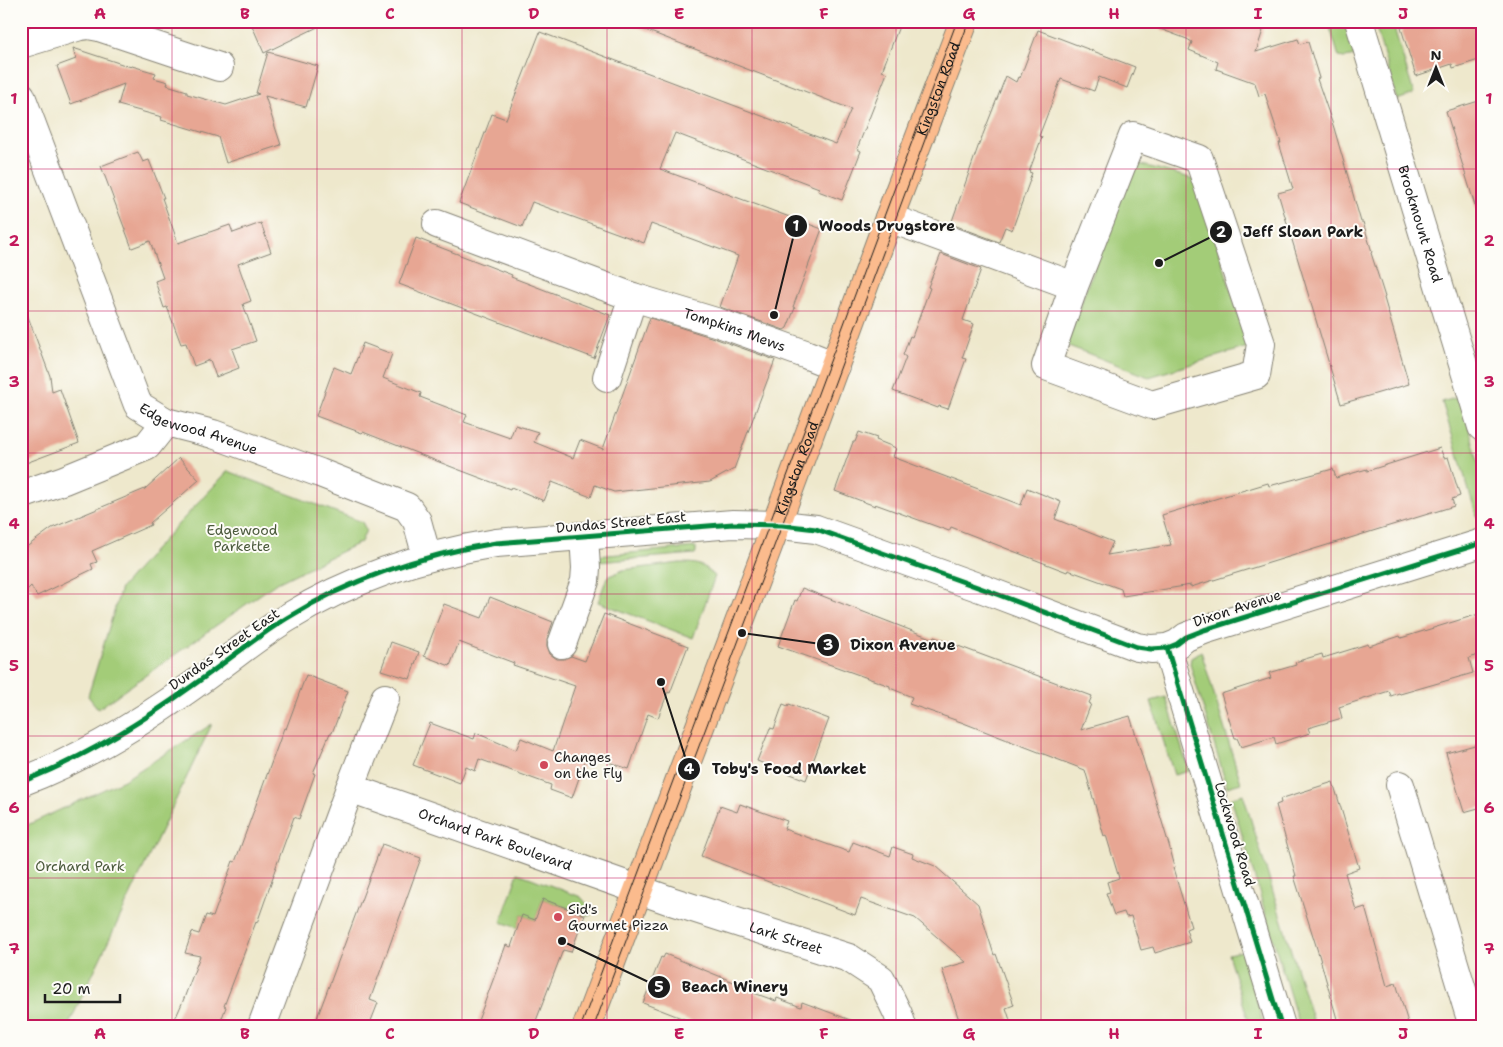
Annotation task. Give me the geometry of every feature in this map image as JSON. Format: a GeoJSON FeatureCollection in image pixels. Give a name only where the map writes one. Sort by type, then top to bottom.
{"type":"FeatureCollection","features":[{"type":"Feature","properties":{"kind":"main road","name":"Kingston Road"},"geometry":{"type":"LineString","coordinates":[[587,1026],[964,21]]}},
{"type":"Feature","properties":{"kind":"street","name":"Brookmount Road"},"geometry":{"type":"LineString","coordinates":[[1360,21],[1482,427]]}},
{"type":"Feature","properties":{"kind":"street"},"geometry":{"type":"LineString","coordinates":[[21,44],[88,25],[219,67]]}},
{"type":"Feature","properties":{"kind":"street","name":"Edgewood Avenue"},"geometry":{"type":"LineString","coordinates":[[21,96],[29,139],[138,405],[166,422],[213,434],[407,507],[417,521],[428,556]]}},
{"type":"Feature","properties":{"kind":"street"},"geometry":{"type":"LineString","coordinates":[[1133,136],[1199,159],[1261,344],[1256,375],[1152,405],[1046,366],[1074,286],[1133,136]]}},
{"type":"Feature","properties":{"kind":"street"},"geometry":{"type":"LineString","coordinates":[[889,218],[1074,286]]}},
{"type":"Feature","properties":{"kind":"street","name":"Tompkins Mews"},"geometry":{"type":"LineString","coordinates":[[437,224],[633,297],[719,322],[835,366]]}},
{"type":"Feature","properties":{"kind":"street"},"geometry":{"type":"LineString","coordinates":[[607,377],[633,297]]}},
{"type":"Feature","properties":{"kind":"street"},"geometry":{"type":"LineString","coordinates":[[21,495],[148,446],[166,422]]}},
{"type":"Feature","properties":{"kind":"street","name":"Dundas Street East"},"geometry":{"type":"LineString","coordinates":[[21,782],[84,754],[137,724],[286,619],[319,600],[357,582],[428,556],[461,548],[496,543],[733,524],[776,526]]}},
{"type":"Feature","properties":{"kind":"street","name":"Dixon Avenue"},"geometry":{"type":"LineString","coordinates":[[776,526],[816,529],[984,589],[1137,648],[1152,649],[1167,648],[1177,644],[1186,637],[1204,630],[1482,543]]}},
{"type":"Feature","properties":{"kind":"street"},"geometry":{"type":"LineString","coordinates":[[562,644],[585,581],[584,536]]}},
{"type":"Feature","properties":{"kind":"street","name":"Lockwood Road"},"geometry":{"type":"LineString","coordinates":[[1167,648],[1281,1026]]}},
{"type":"Feature","properties":{"kind":"street"},"geometry":{"type":"LineString","coordinates":[[262,1026],[350,788],[386,698]]}},
{"type":"Feature","properties":{"kind":"street"},"geometry":{"type":"LineString","coordinates":[[1400,785],[1473,1026]]}},
{"type":"Feature","properties":{"kind":"street","name":"Orchard Park Boulevard"},"geometry":{"type":"LineString","coordinates":[[350,788],[639,890]]}},
{"type":"Feature","properties":{"kind":"street","name":"Lark Street"},"geometry":{"type":"LineString","coordinates":[[639,890],[849,958],[881,979],[902,1026]]}},
{"type":"Feature","properties":{"kind":"green space"},"geometry":{"type":"Polygon","coordinates":[[[1328,21],[1346,21],[1356,56],[1339,57],[1328,21]]]}},
{"type":"Feature","properties":{"kind":"green space"},"geometry":{"type":"Polygon","coordinates":[[[1374,21],[1392,21],[1414,94],[1397,100],[1374,21]]]}},
{"type":"Feature","properties":{"kind":"green space"},"geometry":{"type":"Polygon","coordinates":[[[1132,162],[1198,180],[1248,347],[1149,377],[1066,345],[1132,162]]]}},
{"type":"Feature","properties":{"kind":"green space"},"geometry":{"type":"Polygon","coordinates":[[[1461,398],[1482,476],[1482,516],[1477,517],[1442,402],[1461,398]]]}},
{"type":"Feature","properties":{"kind":"green space","name":"Edgewood Parkette"},"geometry":{"type":"Polygon","coordinates":[[[228,471],[362,522],[366,530],[361,542],[275,584],[98,709],[88,696],[121,588],[228,471]]]}},
{"type":"Feature","properties":{"kind":"green space"},"geometry":{"type":"Polygon","coordinates":[[[696,547],[695,554],[598,562],[597,556],[696,547]]]}},
{"type":"Feature","properties":{"kind":"green space"},"geometry":{"type":"Polygon","coordinates":[[[680,563],[699,565],[715,576],[693,638],[598,602],[607,577],[623,570],[680,563]]]}},
{"type":"Feature","properties":{"kind":"green space"},"geometry":{"type":"Polygon","coordinates":[[[1201,651],[1241,783],[1227,787],[1190,664],[1191,658],[1201,651]]]}},
{"type":"Feature","properties":{"kind":"green space"},"geometry":{"type":"Polygon","coordinates":[[[1166,697],[1189,771],[1174,775],[1151,701],[1166,697]]]}},
{"type":"Feature","properties":{"kind":"green space","name":"Orchard Park"},"geometry":{"type":"Polygon","coordinates":[[[212,724],[68,1026],[21,1026],[21,828],[124,780],[212,724]]]}},
{"type":"Feature","properties":{"kind":"green space"},"geometry":{"type":"Polygon","coordinates":[[[1243,794],[1313,1022],[1299,1026],[1231,798],[1243,794]]]}},
{"type":"Feature","properties":{"kind":"green space"},"geometry":{"type":"Polygon","coordinates":[[[518,873],[581,897],[590,908],[591,915],[585,915],[543,899],[535,920],[522,915],[518,928],[501,922],[518,873]]]}},
{"type":"Feature","properties":{"kind":"green space"},"geometry":{"type":"Polygon","coordinates":[[[1242,951],[1264,1026],[1250,1026],[1228,954],[1242,951]]]}},
{"type":"Feature","properties":{"kind":"building"},"geometry":{"type":"Polygon","coordinates":[[[250,21],[330,21],[264,53],[250,21]]]}},
{"type":"Feature","properties":{"kind":"building"},"geometry":{"type":"Polygon","coordinates":[[[627,21],[901,21],[882,71],[887,73],[857,149],[861,151],[842,200],[818,191],[819,188],[675,133],[660,169],[822,229],[793,307],[795,308],[787,328],[784,330],[720,307],[738,256],[651,224],[644,243],[532,202],[522,227],[459,203],[492,114],[506,119],[540,32],[836,144],[851,109],[627,23],[627,21]]]}},
{"type":"Feature","properties":{"kind":"building"},"geometry":{"type":"Polygon","coordinates":[[[1145,21],[1266,21],[1256,52],[1298,39],[1300,44],[1308,42],[1319,78],[1317,79],[1372,252],[1409,384],[1341,404],[1278,193],[1293,189],[1265,94],[1259,96],[1255,83],[1216,69],[1218,62],[1189,50],[1192,42],[1144,23],[1145,21]]]}},
{"type":"Feature","properties":{"kind":"building"},"geometry":{"type":"Polygon","coordinates":[[[1423,21],[1482,21],[1482,59],[1453,68],[1452,64],[1416,76],[1401,28],[1423,21]]]}},
{"type":"Feature","properties":{"kind":"building"},"geometry":{"type":"Polygon","coordinates":[[[1038,30],[1135,67],[1127,88],[1099,77],[1094,91],[1061,79],[1039,136],[1042,137],[1029,172],[1032,173],[1030,180],[1012,230],[1005,227],[999,242],[951,224],[978,147],[1006,76],[1016,82],[1018,77],[1020,78],[1038,30]]]}},
{"type":"Feature","properties":{"kind":"building"},"geometry":{"type":"Polygon","coordinates":[[[73,48],[156,73],[154,78],[168,82],[167,85],[187,91],[187,94],[226,105],[259,94],[256,93],[268,52],[318,66],[306,107],[265,96],[281,145],[226,163],[218,137],[161,120],[162,117],[118,105],[124,84],[71,104],[57,66],[76,59],[73,48]]]}},
{"type":"Feature","properties":{"kind":"building"},"geometry":{"type":"Polygon","coordinates":[[[1482,100],[1482,211],[1477,212],[1446,111],[1482,100]]]}},
{"type":"Feature","properties":{"kind":"building"},"geometry":{"type":"Polygon","coordinates":[[[138,152],[143,162],[149,160],[164,198],[162,198],[178,243],[230,225],[233,233],[261,223],[271,252],[238,264],[251,301],[243,304],[256,341],[232,349],[239,368],[216,377],[210,360],[194,366],[186,343],[181,344],[167,307],[164,308],[155,281],[163,278],[150,241],[132,248],[101,166],[138,152]]]}},
{"type":"Feature","properties":{"kind":"building"},"geometry":{"type":"Polygon","coordinates":[[[416,238],[610,315],[594,358],[399,284],[416,238]]]}},
{"type":"Feature","properties":{"kind":"building"},"geometry":{"type":"Polygon","coordinates":[[[941,254],[981,269],[963,320],[974,324],[962,358],[966,359],[948,409],[939,406],[938,408],[893,391],[906,357],[903,355],[910,336],[912,337],[941,254]]]}},
{"type":"Feature","properties":{"kind":"building"},"geometry":{"type":"Polygon","coordinates":[[[21,306],[24,306],[50,376],[52,392],[60,389],[79,443],[26,463],[21,451],[21,306]]]}},
{"type":"Feature","properties":{"kind":"building"},"geometry":{"type":"Polygon","coordinates":[[[650,318],[775,360],[734,469],[710,482],[614,492],[595,485],[591,497],[552,482],[544,501],[511,487],[510,489],[363,432],[316,416],[334,367],[351,374],[363,343],[392,354],[383,378],[421,393],[420,397],[467,415],[464,422],[510,438],[515,425],[538,432],[534,442],[573,458],[580,440],[603,449],[650,318]]]}},
{"type":"Feature","properties":{"kind":"building"},"geometry":{"type":"Polygon","coordinates":[[[859,432],[877,438],[876,440],[896,448],[893,457],[1021,505],[1027,488],[1061,502],[1055,519],[1113,542],[1107,555],[1171,545],[1162,515],[1268,483],[1269,486],[1333,469],[1336,478],[1367,469],[1367,471],[1440,448],[1444,458],[1448,457],[1460,496],[1452,499],[1454,506],[1191,587],[1191,585],[1123,596],[1121,589],[1068,570],[1067,572],[951,527],[949,531],[835,491],[853,442],[855,442],[859,432]]]}},
{"type":"Feature","properties":{"kind":"building"},"geometry":{"type":"Polygon","coordinates":[[[179,458],[199,480],[150,523],[151,525],[92,551],[97,562],[91,564],[93,569],[37,596],[31,586],[21,596],[21,551],[52,528],[145,489],[179,458]]]}},
{"type":"Feature","properties":{"kind":"building"},"geometry":{"type":"Polygon","coordinates":[[[802,588],[933,639],[934,637],[1092,696],[1089,703],[1091,704],[1081,730],[1130,716],[1169,845],[1175,867],[1173,868],[1191,927],[1186,929],[1190,942],[1155,953],[1153,947],[1141,950],[1131,916],[1126,917],[1124,912],[1114,915],[1106,893],[1110,892],[1107,882],[1119,878],[1106,835],[1104,836],[1085,770],[909,704],[912,697],[890,688],[890,686],[778,646],[795,600],[797,601],[802,588]]]}},
{"type":"Feature","properties":{"kind":"building"},"geometry":{"type":"Polygon","coordinates":[[[490,597],[553,622],[547,639],[547,646],[550,654],[557,659],[571,656],[585,661],[604,614],[688,646],[658,718],[648,714],[629,769],[587,755],[572,798],[550,790],[551,785],[479,759],[475,771],[466,767],[460,783],[413,765],[430,723],[474,739],[476,733],[516,750],[521,738],[553,751],[575,686],[513,665],[514,663],[459,642],[450,666],[424,656],[444,604],[482,618],[490,597]]]}},
{"type":"Feature","properties":{"kind":"building"},"geometry":{"type":"Polygon","coordinates":[[[1482,613],[1482,654],[1469,658],[1473,673],[1391,696],[1389,691],[1339,707],[1342,718],[1308,728],[1310,733],[1276,744],[1274,737],[1241,747],[1237,738],[1235,738],[1221,694],[1271,678],[1269,673],[1296,665],[1295,662],[1322,654],[1323,658],[1368,644],[1369,646],[1400,636],[1401,638],[1482,613]]]}},
{"type":"Feature","properties":{"kind":"building"},"geometry":{"type":"Polygon","coordinates":[[[391,642],[419,652],[410,679],[381,670],[391,642]]]}},
{"type":"Feature","properties":{"kind":"building"},"geometry":{"type":"Polygon","coordinates":[[[306,675],[348,691],[332,733],[330,733],[313,773],[315,774],[299,819],[294,817],[257,923],[224,1006],[226,1007],[219,1026],[172,1026],[200,956],[185,953],[192,932],[199,934],[206,915],[213,917],[284,728],[286,729],[306,675]]]}},
{"type":"Feature","properties":{"kind":"building"},"geometry":{"type":"Polygon","coordinates":[[[783,704],[788,706],[789,704],[829,719],[806,780],[757,761],[770,728],[774,729],[783,704]]]}},
{"type":"Feature","properties":{"kind":"building"},"geometry":{"type":"Polygon","coordinates":[[[1482,743],[1482,807],[1464,812],[1446,753],[1482,743]]]}},
{"type":"Feature","properties":{"kind":"building"},"geometry":{"type":"Polygon","coordinates":[[[1333,782],[1359,868],[1345,873],[1356,910],[1365,907],[1387,986],[1396,983],[1409,1026],[1339,1026],[1294,876],[1296,876],[1276,805],[1281,803],[1280,799],[1333,782]]]}},
{"type":"Feature","properties":{"kind":"building"},"geometry":{"type":"Polygon","coordinates":[[[740,804],[787,821],[784,829],[849,852],[853,842],[890,856],[893,847],[913,854],[912,857],[935,866],[978,904],[994,955],[996,954],[1014,1005],[1006,1008],[1012,1026],[961,1026],[942,969],[966,962],[915,918],[861,899],[855,915],[701,856],[720,806],[737,812],[740,804]]]}},
{"type":"Feature","properties":{"kind":"building"},"geometry":{"type":"Polygon","coordinates":[[[382,844],[421,858],[370,1000],[378,1003],[369,1026],[314,1026],[382,844]]]}},
{"type":"Feature","properties":{"kind":"building"},"geometry":{"type":"Polygon","coordinates":[[[543,899],[585,915],[571,952],[563,950],[534,1026],[476,1026],[506,945],[511,947],[522,915],[535,920],[543,899]]]}},
{"type":"Feature","properties":{"kind":"building"},"geometry":{"type":"Polygon","coordinates":[[[665,954],[741,985],[740,988],[776,1001],[777,998],[801,1007],[802,1002],[861,1024],[861,1026],[702,1026],[643,1003],[661,957],[663,958],[665,954]]]}},
{"type":"Feature","properties":{"kind":"tram line"},"geometry":{"type":"LineString","coordinates":[[581,1026],[957,21]]}},
{"type":"Feature","properties":{"kind":"tram line"},"geometry":{"type":"LineString","coordinates":[[594,1026],[969,21]]}},
{"type":"Feature","properties":{"kind":"cycle path"},"geometry":{"type":"LineString","coordinates":[[21,782],[66,763],[110,740],[152,714],[287,618],[337,591],[414,561],[496,543],[733,524],[782,525],[816,529],[1137,647],[1151,649],[1167,648],[1177,644],[1186,637],[1204,630],[1482,543]]}},
{"type":"Feature","properties":{"kind":"cycle path"},"geometry":{"type":"LineString","coordinates":[[1167,648],[1281,1026]]}},
{"type":"Feature","properties":{"kind":"place","name":"Jeff Sloan Park"},"geometry":{"type":"Point","coordinates":[1159,263]}},
{"type":"Feature","properties":{"kind":"place","name":"Woods Drugstore"},"geometry":{"type":"Point","coordinates":[774,315]}},
{"type":"Feature","properties":{"kind":"place","name":"Dixon Avenue"},"geometry":{"type":"Point","coordinates":[742,633]}},
{"type":"Feature","properties":{"kind":"place","name":"Toby's Food Market"},"geometry":{"type":"Point","coordinates":[661,682]}},
{"type":"Feature","properties":{"kind":"place","name":"Changes on the Fly"},"geometry":{"type":"Point","coordinates":[544,765]}},
{"type":"Feature","properties":{"kind":"place","name":"Sid's Gourmet Pizza"},"geometry":{"type":"Point","coordinates":[558,917]}},
{"type":"Feature","properties":{"kind":"place","name":"Beach Winery"},"geometry":{"type":"Point","coordinates":[562,941]}}]}
